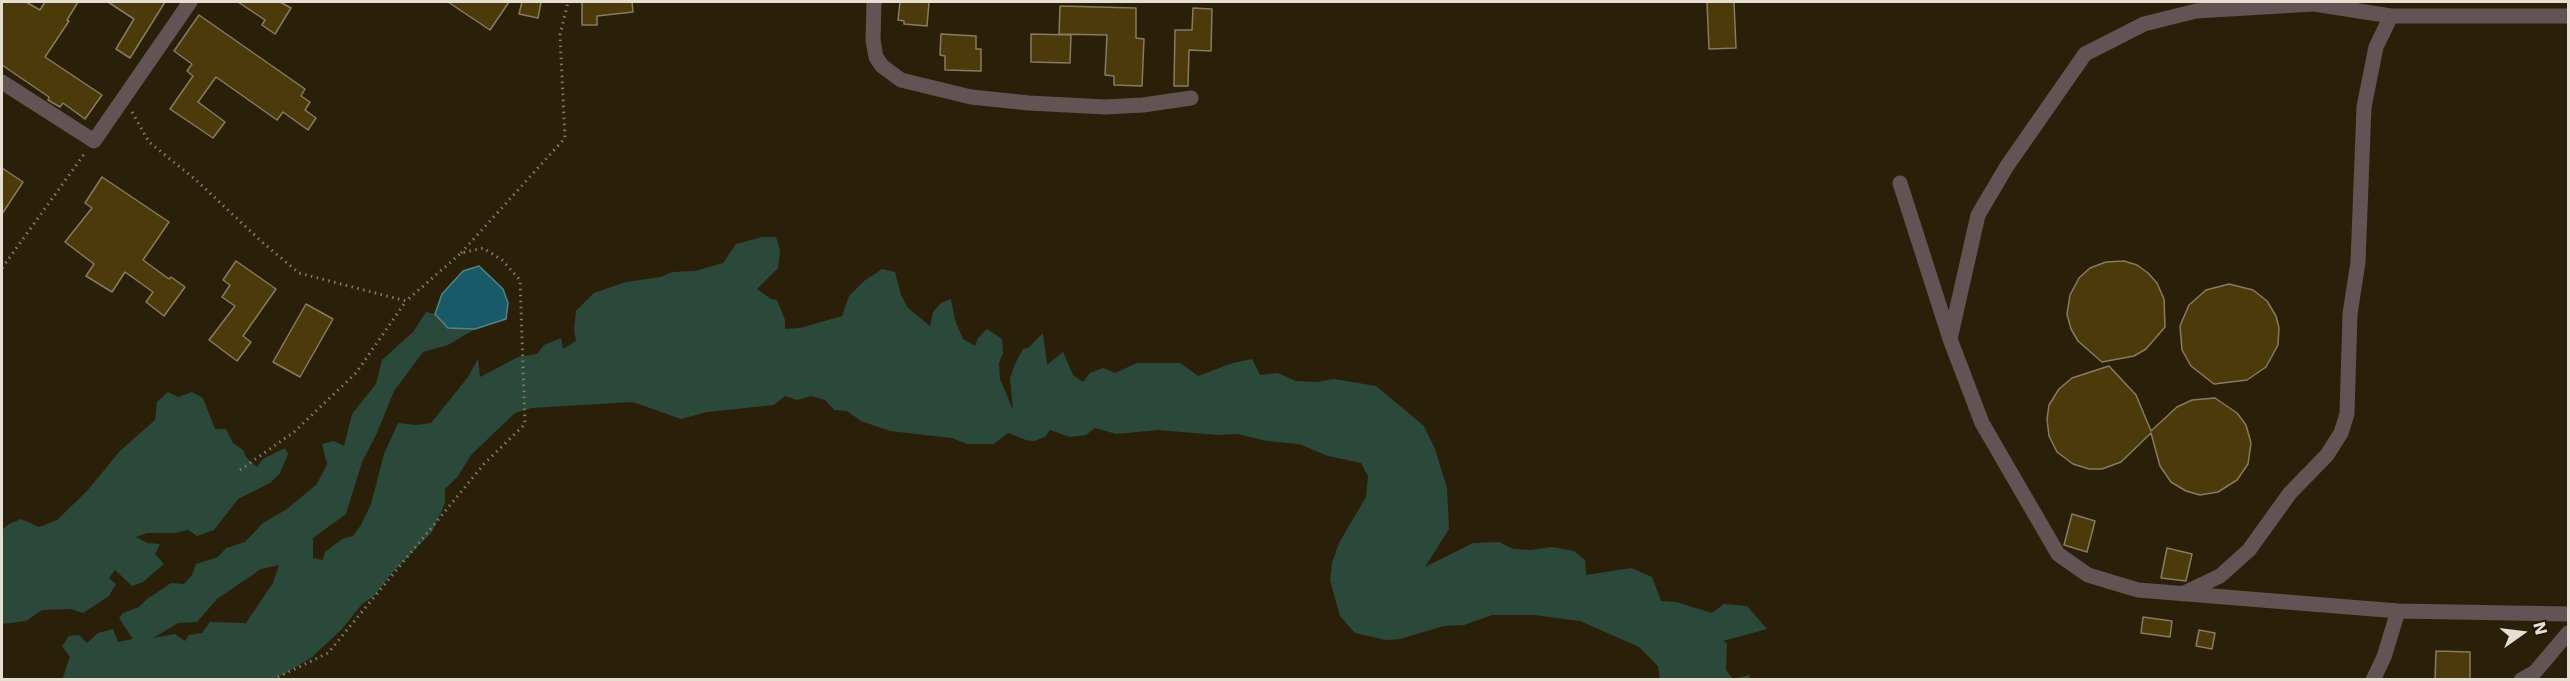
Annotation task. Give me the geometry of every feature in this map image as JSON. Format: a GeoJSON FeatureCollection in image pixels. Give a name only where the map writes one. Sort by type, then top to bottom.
{"type":"FeatureCollection","features":[{"type":"Feature","properties":{"kind":"street"},"geometry":{"type":"LineString","coordinates":[[2,82],[94,141],[190,2]]}},
{"type":"Feature","properties":{"kind":"street"},"geometry":{"type":"LineString","coordinates":[[874,2],[873,40],[876,57],[882,66],[901,80],[971,97],[1029,103],[1105,107],[1143,105],[1191,98]]}},
{"type":"Feature","properties":{"kind":"street"},"geometry":{"type":"LineString","coordinates":[[1950,339],[1978,215],[2007,166],[2085,54],[2144,24],[2196,11],[2314,4],[2391,16],[2439,8],[2568,16]]}},
{"type":"Feature","properties":{"kind":"street"},"geometry":{"type":"LineString","coordinates":[[2181,594],[2220,576],[2249,550],[2290,493],[2327,455],[2341,433],[2348,414],[2350,314],[2358,262],[2364,106],[2376,47],[2391,16]]}},
{"type":"Feature","properties":{"kind":"street"},"geometry":{"type":"LineString","coordinates":[[1900,183],[1950,339],[1982,423],[2058,554],[2088,575],[2138,590],[2181,594],[2398,611],[2568,614]]}},
{"type":"Feature","properties":{"kind":"street"},"geometry":{"type":"LineString","coordinates":[[2373,680],[2384,657],[2398,611]]}},
{"type":"Feature","properties":{"kind":"street"},"geometry":{"type":"LineString","coordinates":[[2521,680],[2535,672],[2568,633]]}},
{"type":"Feature","properties":{"kind":"path"},"geometry":{"type":"LineString","coordinates":[[240,470],[294,432],[356,373],[406,301],[461,253],[565,138],[560,35],[568,2]]}},
{"type":"Feature","properties":{"kind":"path"},"geometry":{"type":"LineString","coordinates":[[124,98],[149,142],[196,180],[298,273],[406,301]]}},
{"type":"Feature","properties":{"kind":"path"},"geometry":{"type":"LineString","coordinates":[[2,268],[94,141]]}},
{"type":"Feature","properties":{"kind":"path"},"geometry":{"type":"LineString","coordinates":[[272,680],[328,654],[484,464],[525,424],[520,280],[502,260],[483,248],[461,253]]}},
{"type":"Feature","properties":{"kind":"green space"},"geometry":{"type":"Polygon","coordinates":[[[762,237],[776,237],[780,250],[778,268],[757,289],[771,299],[777,300],[785,320],[785,329],[800,328],[842,316],[849,296],[864,281],[882,269],[895,272],[901,295],[908,308],[930,326],[933,312],[941,303],[951,299],[955,320],[963,339],[975,346],[978,338],[987,329],[1002,339],[1000,379],[1013,410],[1010,378],[1015,364],[1023,349],[1028,348],[1043,333],[1047,365],[1063,352],[1073,375],[1083,382],[1090,373],[1103,368],[1115,373],[1137,363],[1180,363],[1198,376],[1233,363],[1252,359],[1260,375],[1278,373],[1296,381],[1317,382],[1334,379],[1376,386],[1424,426],[1435,449],[1447,488],[1449,529],[1425,567],[1473,543],[1499,542],[1513,549],[1531,550],[1552,547],[1574,551],[1585,560],[1586,575],[1631,568],[1652,577],[1661,601],[1676,602],[1712,613],[1724,604],[1747,606],[1767,629],[1723,641],[1727,643],[1726,670],[1733,679],[1750,675],[1749,680],[1660,679],[1658,666],[1639,647],[1580,621],[1534,615],[1492,615],[1464,625],[1444,626],[1400,639],[1386,640],[1355,633],[1340,616],[1330,580],[1332,563],[1339,543],[1366,497],[1368,476],[1361,463],[1328,456],[1299,444],[1267,441],[1237,434],[1218,435],[1158,430],[1116,434],[1095,428],[1086,435],[1070,437],[1050,430],[1045,437],[1034,441],[1008,433],[994,444],[967,444],[952,438],[890,431],[861,421],[847,411],[834,410],[825,400],[811,396],[797,400],[785,396],[774,405],[707,412],[681,419],[633,402],[531,408],[515,413],[471,455],[458,476],[445,489],[445,503],[432,532],[391,574],[375,595],[362,604],[341,630],[312,657],[288,672],[272,680],[62,680],[70,657],[62,646],[69,636],[79,635],[87,643],[98,633],[113,629],[118,642],[133,639],[119,618],[123,613],[139,607],[171,583],[184,584],[192,575],[196,564],[218,557],[226,548],[245,542],[263,523],[287,509],[317,484],[327,464],[322,444],[334,441],[344,446],[352,414],[376,384],[382,360],[413,332],[426,312],[435,314],[448,328],[475,329],[448,345],[423,352],[394,391],[362,462],[346,514],[313,538],[313,558],[323,560],[325,552],[342,539],[353,536],[361,525],[371,504],[384,454],[398,423],[416,425],[431,423],[468,377],[478,359],[480,377],[518,357],[537,354],[544,345],[561,338],[563,349],[576,341],[574,330],[576,311],[594,293],[626,282],[661,277],[672,272],[695,271],[723,263],[736,244],[762,237]],[[279,565],[261,569],[217,599],[197,622],[178,623],[153,638],[175,634],[185,641],[189,635],[202,633],[210,622],[246,623],[273,583],[279,565]]]}},
{"type":"Feature","properties":{"kind":"green space"},"geometry":{"type":"Polygon","coordinates":[[[168,392],[178,397],[192,392],[203,398],[215,429],[226,429],[233,443],[243,450],[246,457],[257,467],[263,459],[285,448],[288,454],[280,473],[270,483],[238,499],[214,530],[197,536],[188,530],[175,533],[147,533],[136,537],[147,543],[160,544],[155,554],[164,564],[143,582],[132,586],[115,570],[109,578],[116,584],[109,596],[83,613],[71,609],[42,610],[26,621],[2,624],[2,530],[21,519],[39,527],[57,520],[87,491],[120,451],[155,420],[157,402],[168,392]]]}},
{"type":"Feature","properties":{"kind":"water"},"geometry":{"type":"Polygon","coordinates":[[[479,266],[503,289],[508,303],[506,319],[475,329],[448,328],[435,314],[442,294],[463,271],[479,266]]]}},
{"type":"Feature","properties":{"kind":"building"},"geometry":{"type":"Polygon","coordinates":[[[2,2],[26,2],[40,10],[45,2],[78,2],[67,20],[69,21],[45,57],[102,95],[85,119],[63,103],[60,107],[48,100],[49,97],[2,65],[2,2]]]}},
{"type":"Feature","properties":{"kind":"building"},"geometry":{"type":"Polygon","coordinates":[[[108,2],[165,2],[130,58],[116,49],[134,19],[108,2]]]}},
{"type":"Feature","properties":{"kind":"building"},"geometry":{"type":"Polygon","coordinates":[[[238,2],[280,2],[291,8],[275,34],[262,25],[265,20],[238,2]]]}},
{"type":"Feature","properties":{"kind":"building"},"geometry":{"type":"Polygon","coordinates":[[[448,2],[509,2],[490,30],[448,2]]]}},
{"type":"Feature","properties":{"kind":"building"},"geometry":{"type":"Polygon","coordinates":[[[522,2],[541,2],[538,18],[519,14],[522,2]]]}},
{"type":"Feature","properties":{"kind":"building"},"geometry":{"type":"Polygon","coordinates":[[[582,2],[632,2],[633,12],[597,16],[597,25],[582,25],[582,2]]]}},
{"type":"Feature","properties":{"kind":"building"},"geometry":{"type":"Polygon","coordinates":[[[900,2],[929,2],[927,26],[904,24],[904,21],[898,20],[900,2]]]}},
{"type":"Feature","properties":{"kind":"building"},"geometry":{"type":"Polygon","coordinates":[[[1707,2],[1734,2],[1736,48],[1709,49],[1707,2]]]}},
{"type":"Feature","properties":{"kind":"building"},"geometry":{"type":"Polygon","coordinates":[[[1060,6],[1136,8],[1136,38],[1144,39],[1142,86],[1114,85],[1114,76],[1105,75],[1107,35],[1059,34],[1060,6]]]}},
{"type":"Feature","properties":{"kind":"building"},"geometry":{"type":"Polygon","coordinates":[[[1193,8],[1212,9],[1211,51],[1189,50],[1188,86],[1174,86],[1175,30],[1192,30],[1193,8]]]}},
{"type":"Feature","properties":{"kind":"building"},"geometry":{"type":"Polygon","coordinates":[[[199,15],[305,89],[301,96],[310,102],[305,110],[316,118],[308,130],[283,112],[277,120],[216,77],[198,102],[225,122],[213,138],[170,109],[193,76],[187,71],[192,64],[174,51],[199,15]]]}},
{"type":"Feature","properties":{"kind":"building"},"geometry":{"type":"Polygon","coordinates":[[[941,34],[976,36],[976,49],[981,49],[981,71],[945,70],[945,56],[940,55],[941,34]]]}},
{"type":"Feature","properties":{"kind":"building"},"geometry":{"type":"Polygon","coordinates":[[[1031,34],[1071,35],[1070,63],[1031,62],[1031,34]]]}},
{"type":"Feature","properties":{"kind":"building"},"geometry":{"type":"Polygon","coordinates":[[[2,168],[23,182],[2,214],[2,168]]]}},
{"type":"Feature","properties":{"kind":"building"},"geometry":{"type":"Polygon","coordinates":[[[102,177],[169,222],[143,260],[169,279],[171,277],[185,287],[164,316],[146,302],[153,292],[125,272],[112,292],[86,276],[94,264],[65,242],[92,208],[85,203],[102,177]]]}},
{"type":"Feature","properties":{"kind":"building"},"geometry":{"type":"Polygon","coordinates":[[[236,261],[276,289],[243,336],[251,342],[237,361],[209,340],[235,306],[222,297],[230,285],[223,280],[236,261]]]}},
{"type":"Feature","properties":{"kind":"building"},"geometry":{"type":"Polygon","coordinates":[[[2124,261],[2137,265],[2157,283],[2164,299],[2165,327],[2146,349],[2134,356],[2102,362],[2078,341],[2071,329],[2067,314],[2070,295],[2079,278],[2090,268],[2106,262],[2124,261]]]}},
{"type":"Feature","properties":{"kind":"building"},"geometry":{"type":"Polygon","coordinates":[[[2229,284],[2253,290],[2267,301],[2276,316],[2279,328],[2278,345],[2266,367],[2247,380],[2214,384],[2191,366],[2182,350],[2180,326],[2189,305],[2206,290],[2229,284]]]}},
{"type":"Feature","properties":{"kind":"building"},"geometry":{"type":"Polygon","coordinates":[[[306,304],[333,319],[300,377],[273,362],[306,304]]]}},
{"type":"Feature","properties":{"kind":"building"},"geometry":{"type":"Polygon","coordinates":[[[2109,366],[2136,395],[2151,431],[2177,407],[2192,400],[2215,398],[2237,413],[2246,425],[2251,443],[2248,464],[2237,480],[2218,492],[2200,495],[2186,491],[2171,482],[2160,466],[2151,433],[2121,462],[2102,469],[2089,469],[2073,464],[2057,452],[2049,436],[2047,419],[2049,405],[2059,389],[2072,378],[2109,366]]]}},
{"type":"Feature","properties":{"kind":"building"},"geometry":{"type":"Polygon","coordinates":[[[2072,514],[2095,521],[2087,552],[2064,545],[2072,514]]]}},
{"type":"Feature","properties":{"kind":"building"},"geometry":{"type":"Polygon","coordinates":[[[2167,548],[2192,554],[2186,581],[2161,578],[2167,548]]]}},
{"type":"Feature","properties":{"kind":"building"},"geometry":{"type":"Polygon","coordinates":[[[2143,617],[2172,621],[2170,637],[2141,633],[2143,617]]]}},
{"type":"Feature","properties":{"kind":"building"},"geometry":{"type":"Polygon","coordinates":[[[2199,630],[2215,633],[2212,649],[2196,646],[2199,630]]]}},
{"type":"Feature","properties":{"kind":"building"},"geometry":{"type":"Polygon","coordinates":[[[2436,651],[2470,652],[2470,680],[2435,680],[2436,651]]]}}]}
